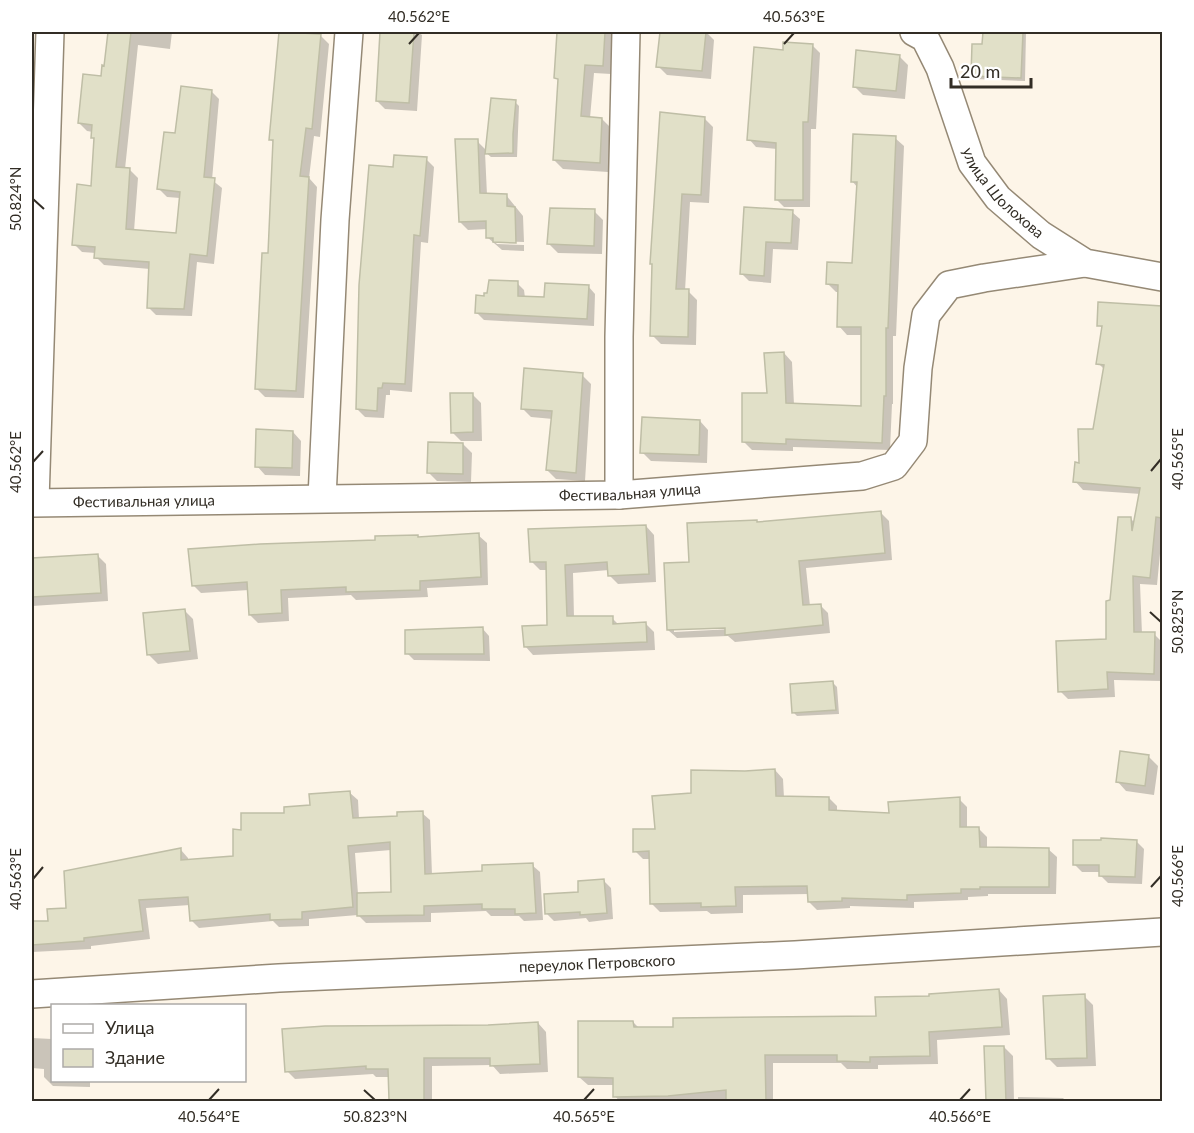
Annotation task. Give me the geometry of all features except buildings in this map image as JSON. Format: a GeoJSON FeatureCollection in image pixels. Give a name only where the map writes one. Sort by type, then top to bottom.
{"type":"FeatureCollection","features":[{"type":"Feature","properties":{"kind":"street"},"geometry":{"type":"LineString","coordinates":[[33,502],[50,32]]}},
{"type":"Feature","properties":{"kind":"street"},"geometry":{"type":"LineString","coordinates":[[322,498],[335,220],[349,32]]}},
{"type":"Feature","properties":{"kind":"street"},"geometry":{"type":"LineString","coordinates":[[619,495],[619,337],[626,32]]}},
{"type":"Feature","properties":{"kind":"street","name":"улица Шолохова"},"geometry":{"type":"LineString","coordinates":[[914,32],[926,38],[940,68],[972,163],[998,198],[1041,235],[1085,263],[1162,277]]}},
{"type":"Feature","properties":{"kind":"street","name":"Фестивальная улица"},"geometry":{"type":"LineString","coordinates":[[33,502],[619,495],[862,476],[894,466],[913,441],[918,368],[926,315],[949,285],[1085,263]]}},
{"type":"Feature","properties":{"kind":"street","name":"переулок Петровского"},"geometry":{"type":"LineString","coordinates":[[32,994],[279,978],[795,955],[1162,932]]}}]}
